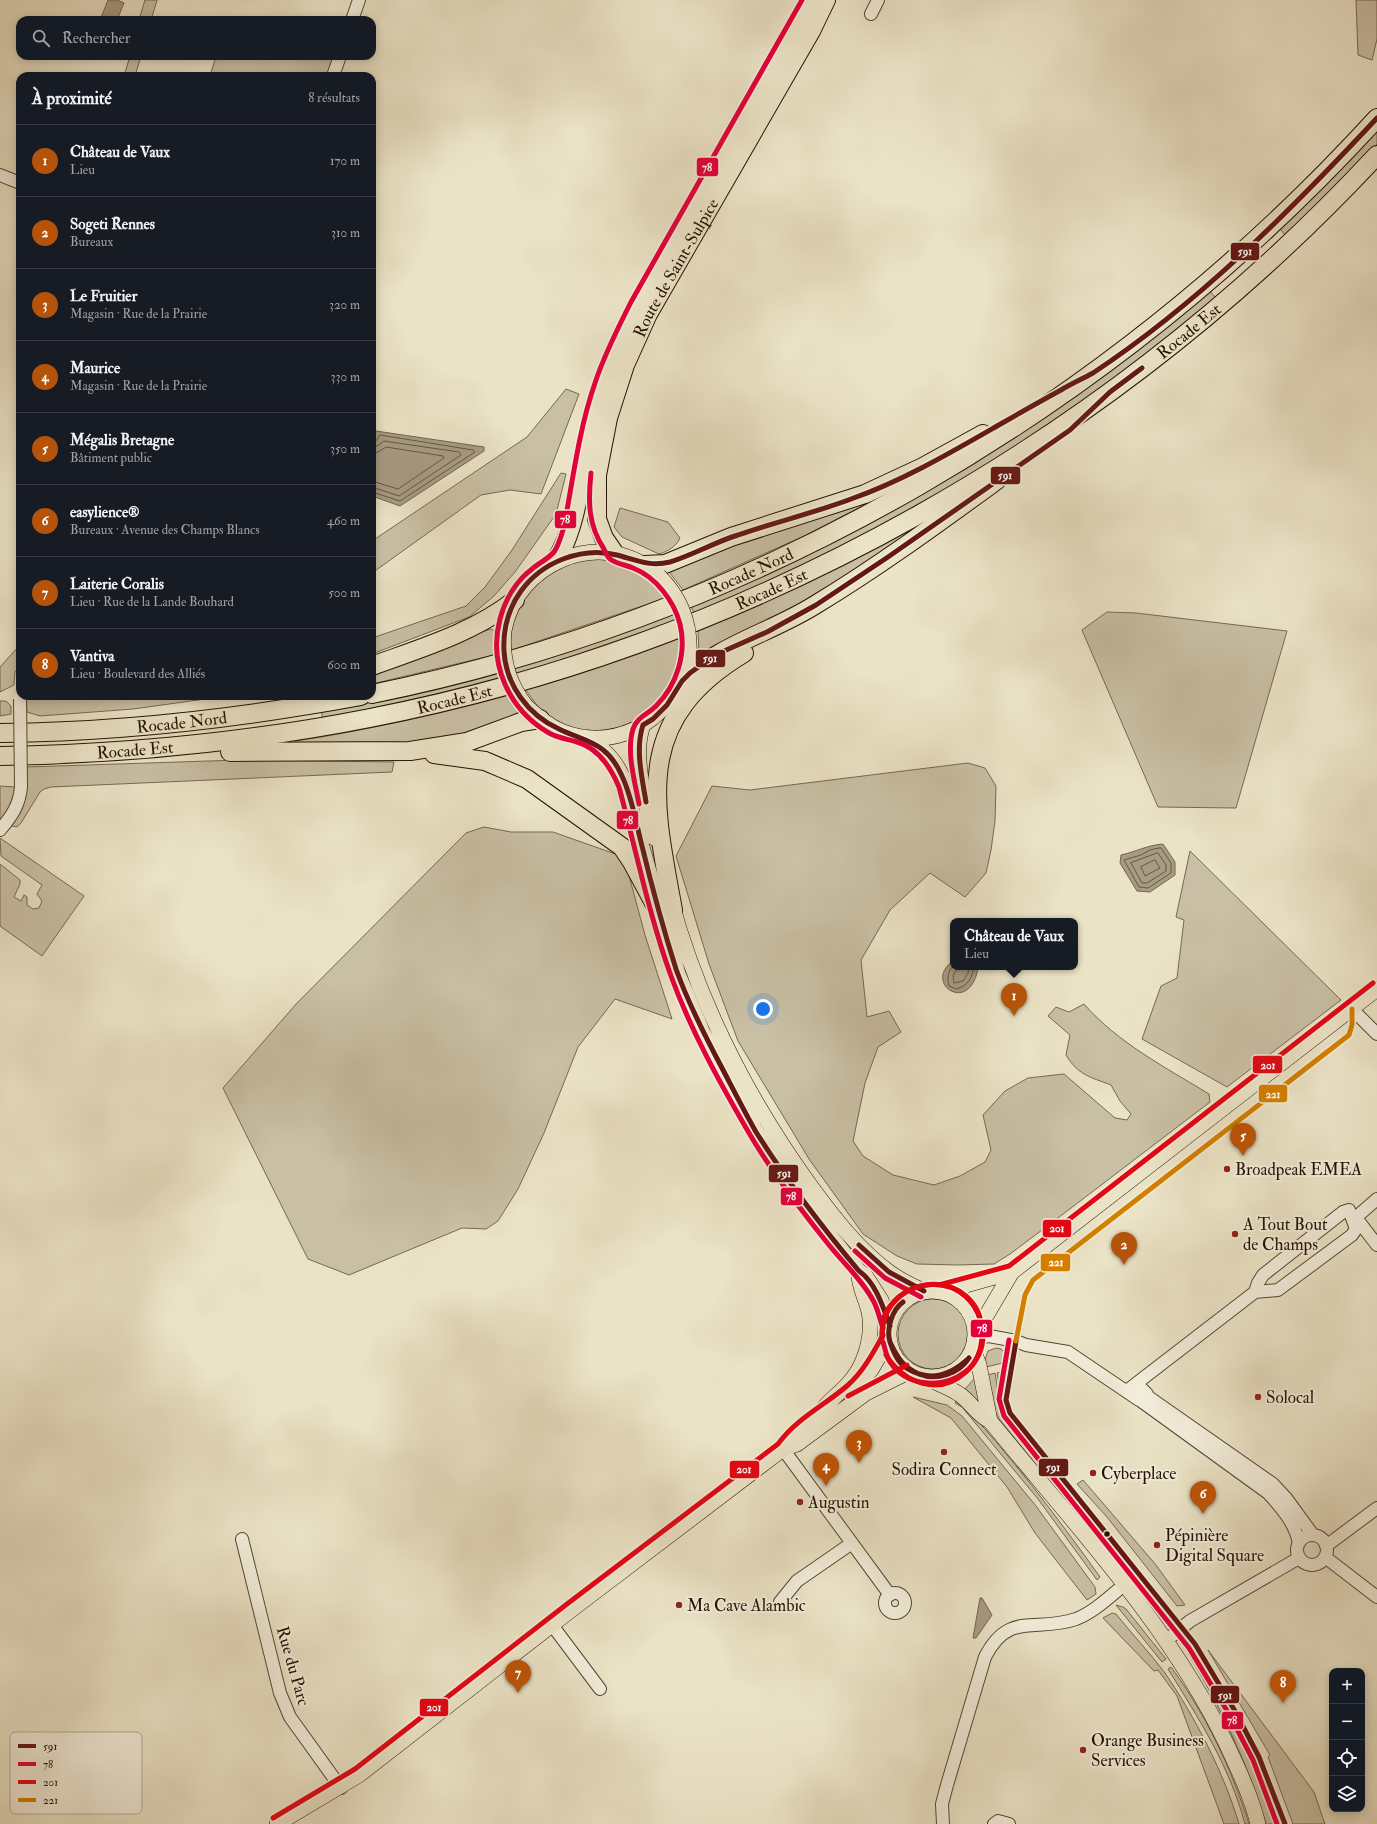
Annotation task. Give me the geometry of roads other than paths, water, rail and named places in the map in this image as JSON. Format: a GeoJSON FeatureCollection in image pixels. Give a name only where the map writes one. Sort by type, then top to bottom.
{"type":"FeatureCollection","features":[{"type":"Feature","properties":{"kind":"highway","name":"Route de Saint-Sulpice"},"geometry":{"type":"LineString","coordinates":[[555,561],[562,552],[571,529],[593,415],[601,386],[622,334],[637,305],[798,26],[810,0]]}},
{"type":"Feature","properties":{"kind":"highway","name":"Route de Saint-Sulpice"},"geometry":{"type":"LineString","coordinates":[[615,554],[604,538],[597,519],[597,475],[608,418],[624,365],[648,314],[791,66],[826,0]]}},
{"type":"Feature","properties":{"kind":"highway","name":"Rocade Est"},"geometry":{"type":"LineString","coordinates":[[1096,371],[1142,337],[1227,265],[1313,185],[1377,118]]}},
{"type":"Feature","properties":{"kind":"highway","name":"Rocade Est"},"geometry":{"type":"LineString","coordinates":[[45,755],[191,745],[327,726],[381,716],[488,690],[608,653],[685,625],[760,593],[876,537],[1008,461],[1110,392],[1173,344],[1229,297],[1333,200],[1377,155]]}},
{"type":"Feature","properties":{"kind":"highway"},"geometry":{"type":"LineString","coordinates":[[644,565],[666,564],[731,536],[828,507],[880,488],[923,467],[1096,371]]}},
{"type":"Feature","properties":{"kind":"highway","name":"Rocade Nord"},"geometry":{"type":"LineString","coordinates":[[376,693],[483,668],[560,644],[671,606],[752,571],[830,533],[921,485],[966,458],[1096,371]]}},
{"type":"Feature","properties":{"kind":"highway"},"geometry":{"type":"LineString","coordinates":[[682,681],[690,673],[716,655],[767,632],[816,605],[888,557],[1070,430],[1110,392]]}},
{"type":"Feature","properties":{"kind":"highway"},"geometry":{"type":"LineString","coordinates":[[376,664],[474,626],[494,616],[515,600]]}},
{"type":"Feature","properties":{"kind":"highway"},"geometry":{"type":"LineString","coordinates":[[666,911],[662,846],[656,795],[658,761],[668,731],[682,706],[705,679],[731,661],[797,622],[816,605]]}},
{"type":"Feature","properties":{"kind":"highway"},"geometry":{"type":"LineString","coordinates":[[0,732],[184,714],[252,704],[268,700]]}},
{"type":"Feature","properties":{"kind":"highway","name":"Rocade Nord"},"geometry":{"type":"LineString","coordinates":[[0,732],[101,729],[213,720],[336,700]]}},
{"type":"Feature","properties":{"kind":"highway"},"geometry":{"type":"LineString","coordinates":[[410,751],[467,742],[521,722],[540,719]]}},
{"type":"Feature","properties":{"kind":"highway"},"geometry":{"type":"LineString","coordinates":[[0,756],[126,756],[253,750],[410,751],[485,761],[527,778],[622,847],[666,911]]}},
{"type":"Feature","properties":{"kind":"main road"},"geometry":{"type":"LineString","coordinates":[[591,552],[615,554],[644,565],[659,576],[673,593],[684,612],[689,634],[689,656],[682,681],[667,705],[653,719],[643,725],[615,736],[585,737],[563,732],[540,719],[526,706],[514,689],[506,670],[503,650],[504,630],[515,600],[532,578],[555,561],[573,555],[591,552]]}},
{"type":"Feature","properties":{"kind":"main road"},"geometry":{"type":"LineString","coordinates":[[643,725],[640,734],[639,757],[678,974],[702,1030],[755,1130],[791,1184],[859,1271],[865,1275],[876,1292],[896,1358],[910,1371],[958,1394],[968,1401],[982,1417],[990,1421],[1167,1640],[1216,1722],[1246,1787],[1258,1824]]}},
{"type":"Feature","properties":{"kind":"main road"},"geometry":{"type":"LineString","coordinates":[[585,737],[607,753],[618,766],[666,911],[692,968],[717,1030],[768,1124],[833,1216],[868,1254],[895,1276],[924,1291],[941,1292],[951,1295],[966,1306],[975,1323],[975,1340],[990,1421]]}},
{"type":"Feature","properties":{"kind":"main road"},"geometry":{"type":"LineString","coordinates":[[941,1292],[1012,1272],[1377,989]]}},
{"type":"Feature","properties":{"kind":"main road"},"geometry":{"type":"LineString","coordinates":[[820,1413],[825,1405],[854,1376],[866,1352],[869,1337],[870,1318],[866,1298],[858,1281],[859,1271]]}},
{"type":"Feature","properties":{"kind":"main road"},"geometry":{"type":"LineString","coordinates":[[924,1377],[936,1377],[955,1371],[967,1360],[975,1340],[1012,1272]]}},
{"type":"Feature","properties":{"kind":"main road"},"geometry":{"type":"LineString","coordinates":[[783,1449],[791,1436],[820,1413],[828,1409],[863,1380],[871,1370],[889,1333],[892,1316],[905,1300],[924,1291]]}},
{"type":"Feature","properties":{"kind":"main road"},"geometry":{"type":"LineString","coordinates":[[277,1824],[340,1788],[783,1449],[798,1444],[866,1393],[910,1371]]}},
{"type":"Feature","properties":{"kind":"street"},"geometry":{"type":"LineString","coordinates":[[353,16],[359,0]]}},
{"type":"Feature","properties":{"kind":"street"},"geometry":{"type":"LineString","coordinates":[[871,14],[878,0]]}},
{"type":"Feature","properties":{"kind":"street"},"geometry":{"type":"LineString","coordinates":[[334,72],[339,60]]}},
{"type":"Feature","properties":{"kind":"street"},"geometry":{"type":"LineString","coordinates":[[0,175],[16,181]]}},
{"type":"Feature","properties":{"kind":"street"},"geometry":{"type":"LineString","coordinates":[[0,830],[11,817],[16,808],[21,786],[20,700]]}},
{"type":"Feature","properties":{"kind":"street"},"geometry":{"type":"LineString","coordinates":[[1352,1009],[1377,1034]]}},
{"type":"Feature","properties":{"kind":"street"},"geometry":{"type":"LineString","coordinates":[[1352,1214],[1377,1199]]}},
{"type":"Feature","properties":{"kind":"street"},"geometry":{"type":"LineString","coordinates":[[1131,1389],[1149,1372],[1159,1368],[1255,1292],[1263,1275],[1343,1212],[1352,1214],[1377,1245]]}},
{"type":"Feature","properties":{"kind":"street"},"geometry":{"type":"LineString","coordinates":[[1255,1292],[1278,1290],[1352,1235],[1356,1229],[1352,1214]]}},
{"type":"Feature","properties":{"kind":"street"},"geometry":{"type":"LineString","coordinates":[[975,1340],[989,1336],[1016,1341],[1026,1346],[1068,1352],[1119,1387],[1131,1389],[1145,1397],[1272,1484],[1286,1498],[1313,1535],[1321,1538],[1326,1551],[1377,1597]]}},
{"type":"Feature","properties":{"kind":"street"},"geometry":{"type":"LineString","coordinates":[[1145,1397],[1151,1380],[1159,1368]]}},
{"type":"Feature","properties":{"kind":"street"},"geometry":{"type":"LineString","coordinates":[[1145,1397],[1268,1493],[1280,1506],[1294,1528],[1299,1542],[1297,1552],[1299,1558],[1306,1564],[1313,1565],[1319,1563],[1326,1551],[1377,1508]]}},
{"type":"Feature","properties":{"kind":"street"},"geometry":{"type":"LineString","coordinates":[[783,1449],[890,1595]]}},
{"type":"Feature","properties":{"kind":"street"},"geometry":{"type":"LineString","coordinates":[[1299,1542],[1304,1538],[1313,1535]]}},
{"type":"Feature","properties":{"kind":"street","name":"Rue du Parc"},"geometry":{"type":"LineString","coordinates":[[242,1540],[280,1693],[287,1711],[340,1788]]}},
{"type":"Feature","properties":{"kind":"street"},"geometry":{"type":"LineString","coordinates":[[780,1602],[797,1582],[852,1542]]}},
{"type":"Feature","properties":{"kind":"street"},"geometry":{"type":"LineString","coordinates":[[1167,1640],[1190,1621],[1299,1558]]}},
{"type":"Feature","properties":{"kind":"street"},"geometry":{"type":"LineString","coordinates":[[943,1824],[942,1804],[947,1785],[985,1656],[991,1644],[998,1636],[1013,1628],[1052,1624],[1076,1619],[1090,1611],[1124,1585]]}},
{"type":"Feature","properties":{"kind":"street"},"geometry":{"type":"LineString","coordinates":[[552,1626],[600,1689]]}},
{"type":"Feature","properties":{"kind":"street"},"geometry":{"type":"LineString","coordinates":[[994,1824],[998,1821],[1009,1824]]}},
{"type":"Feature","properties":{"kind":"water"},"geometry":{"type":"Polygon","coordinates":[[[108,0],[117,0],[124,3],[119,16],[102,16],[108,0]]]}},
{"type":"Feature","properties":{"kind":"water"},"geometry":{"type":"Polygon","coordinates":[[[376,431],[484,447],[484,451],[400,506],[376,497],[376,431]]]}},
{"type":"Feature","properties":{"kind":"water"},"geometry":{"type":"Polygon","coordinates":[[[1163,844],[1175,862],[1175,875],[1150,892],[1137,891],[1120,863],[1121,855],[1163,844]]]}},
{"type":"Feature","properties":{"kind":"water"},"geometry":{"type":"Polygon","coordinates":[[[950,964],[950,970],[977,970],[973,982],[966,990],[958,993],[951,991],[945,986],[943,978],[945,970],[950,964]]]}},
{"type":"Feature","properties":{"kind":"water"},"geometry":{"type":"Polygon","coordinates":[[[980,1598],[982,1598],[992,1615],[976,1638],[973,1638],[980,1598]]]}},
{"type":"Feature","properties":{"kind":"place","name":"Château de Vaux"},"geometry":{"type":"Point","coordinates":[1014,1016]}},
{"type":"Feature","properties":{"kind":"place","name":"Mégalis Bretagne"},"geometry":{"type":"Point","coordinates":[1243,1156]}},
{"type":"Feature","properties":{"kind":"place","name":"Broadpeak EMEA"},"geometry":{"type":"Point","coordinates":[1227,1169]}},
{"type":"Feature","properties":{"kind":"place","name":"A Tout Bout de Champs"},"geometry":{"type":"Point","coordinates":[1235,1234]}},
{"type":"Feature","properties":{"kind":"place","name":"Sogeti Rennes"},"geometry":{"type":"Point","coordinates":[1124,1265]}},
{"type":"Feature","properties":{"kind":"place","name":"Solocal"},"geometry":{"type":"Point","coordinates":[1258,1397]}},
{"type":"Feature","properties":{"kind":"place","name":"Sodira Connect"},"geometry":{"type":"Point","coordinates":[944,1452]}},
{"type":"Feature","properties":{"kind":"place","name":"Le Fruitier"},"geometry":{"type":"Point","coordinates":[859,1463]}},
{"type":"Feature","properties":{"kind":"place","name":"Cyberplace"},"geometry":{"type":"Point","coordinates":[1093,1473]}},
{"type":"Feature","properties":{"kind":"place","name":"Maurice"},"geometry":{"type":"Point","coordinates":[826,1486]}},
{"type":"Feature","properties":{"kind":"place","name":"Augustin"},"geometry":{"type":"Point","coordinates":[800,1502]}},
{"type":"Feature","properties":{"kind":"place","name":"easylience®"},"geometry":{"type":"Point","coordinates":[1203,1514]}},
{"type":"Feature","properties":{"kind":"place","name":"Pépinière Digital Square"},"geometry":{"type":"Point","coordinates":[1157,1545]}},
{"type":"Feature","properties":{"kind":"place","name":"Ma Cave Alambic"},"geometry":{"type":"Point","coordinates":[679,1605]}},
{"type":"Feature","properties":{"kind":"place","name":"Laiterie Coralis"},"geometry":{"type":"Point","coordinates":[518,1693]}},
{"type":"Feature","properties":{"kind":"place","name":"Vantiva"},"geometry":{"type":"Point","coordinates":[1283,1703]}},
{"type":"Feature","properties":{"kind":"place","name":"Orange Business Services"},"geometry":{"type":"Point","coordinates":[1083,1750]}}]}
